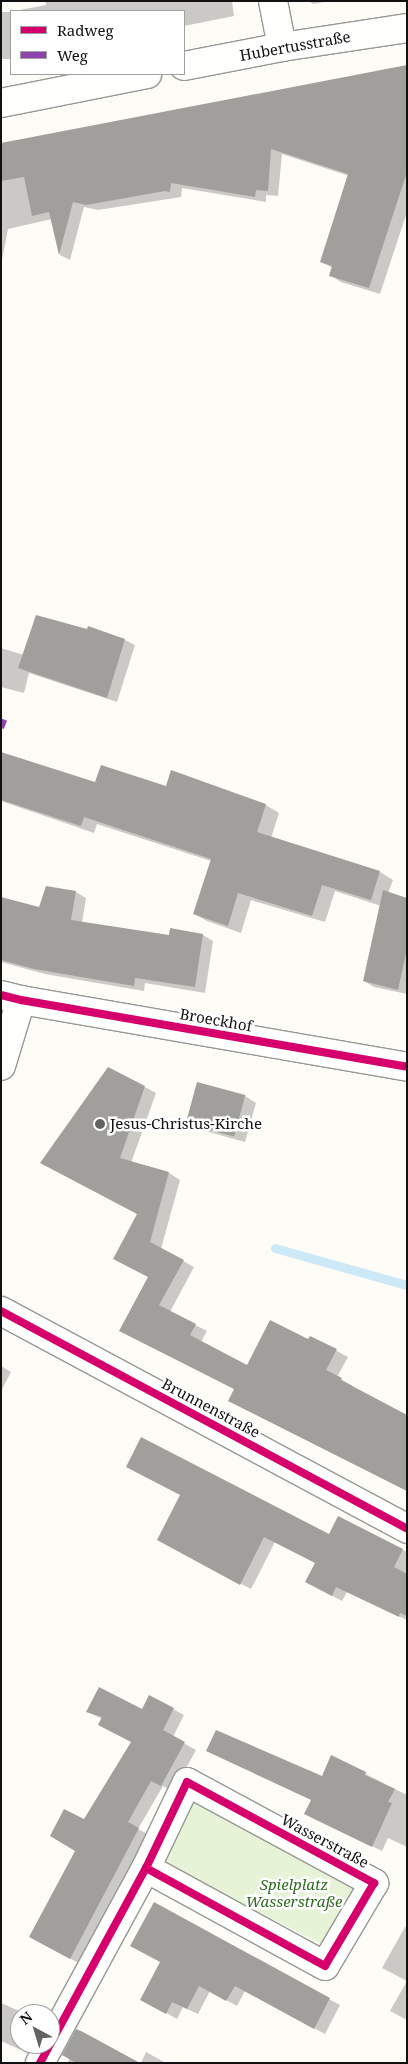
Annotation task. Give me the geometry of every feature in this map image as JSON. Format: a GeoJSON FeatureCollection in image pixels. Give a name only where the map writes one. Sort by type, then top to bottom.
{"type":"FeatureCollection","features":[{"type":"Feature","properties":{"kind":"street"},"geometry":{"type":"LineString","coordinates":[[273,1],[282,47]]}},
{"type":"Feature","properties":{"kind":"street","name":"Hubertusstraße"},"geometry":{"type":"LineString","coordinates":[[185,66],[282,47],[407,28]]}},
{"type":"Feature","properties":{"kind":"street"},"geometry":{"type":"LineString","coordinates":[[1,103],[142,75]]}},
{"type":"Feature","properties":{"kind":"street"},"geometry":{"type":"LineString","coordinates":[[1,1066],[11,998]]}},
{"type":"Feature","properties":{"kind":"street","name":"Broeckhof"},"geometry":{"type":"LineString","coordinates":[[11,998],[407,1067]]}},
{"type":"Feature","properties":{"kind":"street","name":"Brunnenstraße"},"geometry":{"type":"LineString","coordinates":[[1,1311],[407,1529]]}},
{"type":"Feature","properties":{"kind":"street","name":"Wasserstraße"},"geometry":{"type":"LineString","coordinates":[[40,2063],[146,1868],[187,1782],[374,1883],[325,1966],[146,1868]]}},
{"type":"Feature","properties":{"kind":"green space","name":"Spielplatz Wasserstraße"},"geometry":{"type":"Polygon","coordinates":[[[193,1801],[359,1885],[327,1947],[162,1862],[193,1801]]]}},
{"type":"Feature","properties":{"kind":"building"},"geometry":{"type":"Polygon","coordinates":[[[407,65],[407,172],[369,288],[329,276],[332,266],[320,262],[348,174],[271,149],[268,191],[256,190],[255,197],[171,183],[170,192],[165,191],[86,205],[73,202],[59,255],[49,212],[32,216],[24,177],[1,181],[1,143],[407,65]]]}},
{"type":"Feature","properties":{"kind":"building"},"geometry":{"type":"Polygon","coordinates":[[[36,615],[87,629],[88,626],[125,639],[107,698],[18,668],[36,615]]]}},
{"type":"Feature","properties":{"kind":"building"},"geometry":{"type":"Polygon","coordinates":[[[1,752],[95,782],[101,765],[166,786],[171,770],[266,804],[257,832],[380,871],[371,900],[322,885],[312,916],[238,893],[228,926],[193,914],[211,859],[84,817],[81,826],[1,800],[1,752]]]}},
{"type":"Feature","properties":{"kind":"building"},"geometry":{"type":"Polygon","coordinates":[[[46,886],[76,891],[71,920],[169,935],[170,928],[203,934],[195,987],[135,978],[134,986],[34,969],[1,960],[1,897],[39,907],[46,886]]]}},
{"type":"Feature","properties":{"kind":"building"},"geometry":{"type":"Polygon","coordinates":[[[383,890],[407,898],[407,949],[398,990],[363,981],[383,890]]]}},
{"type":"Feature","properties":{"kind":"building"},"geometry":{"type":"Polygon","coordinates":[[[108,1067],[145,1086],[120,1158],[169,1172],[150,1242],[184,1260],[159,1305],[196,1324],[190,1335],[247,1365],[270,1320],[308,1339],[310,1336],[337,1349],[326,1370],[407,1415],[407,1491],[228,1401],[234,1389],[119,1331],[148,1277],[113,1259],[137,1214],[40,1163],[108,1067]]]}},
{"type":"Feature","properties":{"kind":"building"},"geometry":{"type":"Polygon","coordinates":[[[197,1082],[245,1095],[234,1136],[186,1124],[197,1082]]]}},
{"type":"Feature","properties":{"kind":"building"},"geometry":{"type":"Polygon","coordinates":[[[141,1437],[329,1534],[338,1516],[403,1549],[394,1567],[407,1574],[407,1616],[400,1613],[399,1617],[336,1587],[332,1596],[305,1582],[315,1563],[264,1537],[240,1585],[157,1540],[180,1495],[126,1467],[141,1437]]]}},
{"type":"Feature","properties":{"kind":"building"},"geometry":{"type":"Polygon","coordinates":[[[99,1687],[142,1709],[149,1695],[174,1708],[163,1730],[185,1742],[161,1786],[151,1781],[128,1822],[139,1828],[70,1959],[29,1937],[75,1851],[50,1836],[64,1809],[84,1819],[131,1742],[98,1725],[102,1717],[86,1712],[99,1687]]]}},
{"type":"Feature","properties":{"kind":"building"},"geometry":{"type":"Polygon","coordinates":[[[216,1730],[322,1776],[331,1755],[366,1772],[365,1775],[395,1789],[388,1802],[392,1803],[372,1847],[304,1814],[311,1800],[206,1751],[216,1730]]]}},
{"type":"Feature","properties":{"kind":"building"},"geometry":{"type":"Polygon","coordinates":[[[154,1902],[330,1998],[314,2029],[235,1986],[226,2001],[199,1986],[187,2009],[172,2002],[166,2014],[140,2000],[160,1962],[130,1946],[154,1902]]]}},
{"type":"Feature","properties":{"kind":"building"},"geometry":{"type":"Polygon","coordinates":[[[76,2029],[140,2063],[76,2063],[62,2055],[76,2029]]]}},
{"type":"Feature","properties":{"kind":"waterway"},"geometry":{"type":"LineString","coordinates":[[275,1248],[407,1285]]}},
{"type":"Feature","properties":{"kind":"marked path"},"geometry":{"type":"LineString","coordinates":[[1,728],[4,720]]}},
{"type":"Feature","properties":{"kind":"cycle path"},"geometry":{"type":"LineString","coordinates":[[1,995],[407,1067]]}},
{"type":"Feature","properties":{"kind":"cycle path"},"geometry":{"type":"LineString","coordinates":[[1,1311],[407,1529]]}},
{"type":"Feature","properties":{"kind":"cycle path"},"geometry":{"type":"LineString","coordinates":[[40,2063],[146,1868],[187,1782],[374,1883],[325,1966],[146,1868]]}},
{"type":"Feature","properties":{"kind":"place","name":"Jesus-Christus-Kirche"},"geometry":{"type":"Point","coordinates":[100,1124]}}]}
